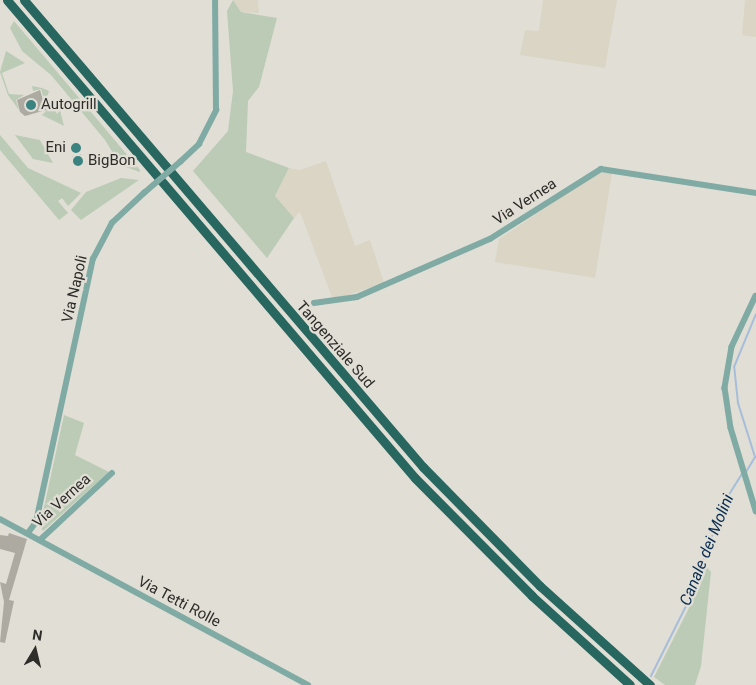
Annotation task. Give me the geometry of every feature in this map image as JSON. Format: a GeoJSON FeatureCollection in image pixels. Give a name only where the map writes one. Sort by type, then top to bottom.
{"type":"FeatureCollection","features":[{"type":"Feature","properties":{"kind":"highway","name":"Tangenziale Sud"},"geometry":{"type":"LineString","coordinates":[[7,0],[415,478],[532,596],[630,685]]}},
{"type":"Feature","properties":{"kind":"highway","name":"Tangenziale Sud"},"geometry":{"type":"LineString","coordinates":[[24,0],[423,467],[540,586],[650,685]]}},
{"type":"Feature","properties":{"kind":"street","name":"Via Napoli"},"geometry":{"type":"LineString","coordinates":[[28,534],[36,522],[93,259],[112,223],[198,144],[216,110],[215,0]]}},
{"type":"Feature","properties":{"kind":"street","name":"Via Vernea"},"geometry":{"type":"LineString","coordinates":[[314,303],[357,297],[490,239],[601,169],[756,193]]}},
{"type":"Feature","properties":{"kind":"street"},"geometry":{"type":"LineString","coordinates":[[756,296],[726,367],[726,407],[756,511]]}},
{"type":"Feature","properties":{"kind":"street","name":"Via Vernea"},"geometry":{"type":"LineString","coordinates":[[0,519],[40,540],[112,473]]}},
{"type":"Feature","properties":{"kind":"street","name":"Via Tetti Rolle"},"geometry":{"type":"LineString","coordinates":[[40,540],[308,685]]}},
{"type":"Feature","properties":{"kind":"shaded area"},"geometry":{"type":"Polygon","coordinates":[[[233,0],[258,0],[259,13],[241,12],[233,0]]]}},
{"type":"Feature","properties":{"kind":"shaded area"},"geometry":{"type":"Polygon","coordinates":[[[543,0],[617,0],[605,68],[520,55],[525,30],[539,31],[543,0]]]}},
{"type":"Feature","properties":{"kind":"shaded area"},"geometry":{"type":"Polygon","coordinates":[[[745,0],[756,0],[756,37],[742,35],[745,0]]]}},
{"type":"Feature","properties":{"kind":"shaded area"},"geometry":{"type":"Polygon","coordinates":[[[326,161],[355,246],[370,240],[384,283],[333,300],[300,212],[294,218],[275,196],[289,168],[300,170],[326,161]]]}},
{"type":"Feature","properties":{"kind":"shaded area"},"geometry":{"type":"Polygon","coordinates":[[[597,173],[612,173],[595,278],[495,262],[499,239],[597,173]]]}},
{"type":"Feature","properties":{"kind":"green space"},"geometry":{"type":"Polygon","coordinates":[[[233,0],[241,12],[277,18],[259,87],[248,101],[246,152],[289,168],[275,196],[294,218],[267,258],[193,171],[228,131],[233,91],[227,11],[233,0]]]}},
{"type":"Feature","properties":{"kind":"green space"},"geometry":{"type":"Polygon","coordinates":[[[14,21],[140,172],[120,165],[105,140],[51,75],[22,51],[10,28],[14,21]]]}},
{"type":"Feature","properties":{"kind":"green space"},"geometry":{"type":"Polygon","coordinates":[[[6,51],[25,63],[2,73],[9,94],[24,95],[16,100],[19,110],[8,95],[0,72],[6,51]]]}},
{"type":"Feature","properties":{"kind":"green space"},"geometry":{"type":"Polygon","coordinates":[[[32,86],[49,91],[47,97],[57,114],[60,110],[64,126],[42,115],[47,110],[41,89],[33,91],[32,86]]]}},
{"type":"Feature","properties":{"kind":"green space"},"geometry":{"type":"Polygon","coordinates":[[[0,135],[28,168],[81,193],[68,206],[62,198],[58,201],[68,213],[59,220],[0,150],[0,135]]]}},
{"type":"Feature","properties":{"kind":"green space"},"geometry":{"type":"Polygon","coordinates":[[[15,135],[40,140],[53,163],[33,159],[15,135]]]}},
{"type":"Feature","properties":{"kind":"green space"},"geometry":{"type":"Polygon","coordinates":[[[121,178],[139,180],[81,220],[71,210],[86,192],[121,178]]]}},
{"type":"Feature","properties":{"kind":"green space"},"geometry":{"type":"Polygon","coordinates":[[[64,415],[84,423],[75,455],[109,472],[43,531],[40,526],[64,415]]]}},
{"type":"Feature","properties":{"kind":"green space"},"geometry":{"type":"Polygon","coordinates":[[[704,564],[711,572],[701,666],[695,685],[665,685],[654,677],[691,604],[704,564]]]}},
{"type":"Feature","properties":{"kind":"building","name":"Autogrill"},"geometry":{"type":"Polygon","coordinates":[[[40,90],[46,110],[25,116],[20,112],[17,100],[40,90]]]}},
{"type":"Feature","properties":{"kind":"building","name":"BigBon"},"geometry":{"type":"Polygon","coordinates":[[[81,154],[84,165],[75,167],[72,156],[81,154]]]}},
{"type":"Feature","properties":{"kind":"building"},"geometry":{"type":"Polygon","coordinates":[[[9,533],[27,539],[9,600],[14,601],[5,643],[0,642],[4,602],[0,582],[6,584],[15,553],[0,549],[0,535],[8,536],[9,533]]]}},
{"type":"Feature","properties":{"kind":"waterway","name":"Canale dei Molini"},"geometry":{"type":"LineString","coordinates":[[746,472],[755,457],[738,403],[734,367],[756,314]]}},
{"type":"Feature","properties":{"kind":"waterway","name":"Canale dei Molini"},"geometry":{"type":"LineString","coordinates":[[651,676],[688,602],[725,501],[742,474]]}},
{"type":"Feature","properties":{"kind":"place","name":"Autogrill"},"geometry":{"type":"Point","coordinates":[31,105]}},
{"type":"Feature","properties":{"kind":"place","name":"Eni"},"geometry":{"type":"Point","coordinates":[76,148]}},
{"type":"Feature","properties":{"kind":"place","name":"BigBon"},"geometry":{"type":"Point","coordinates":[78,161]}}]}
